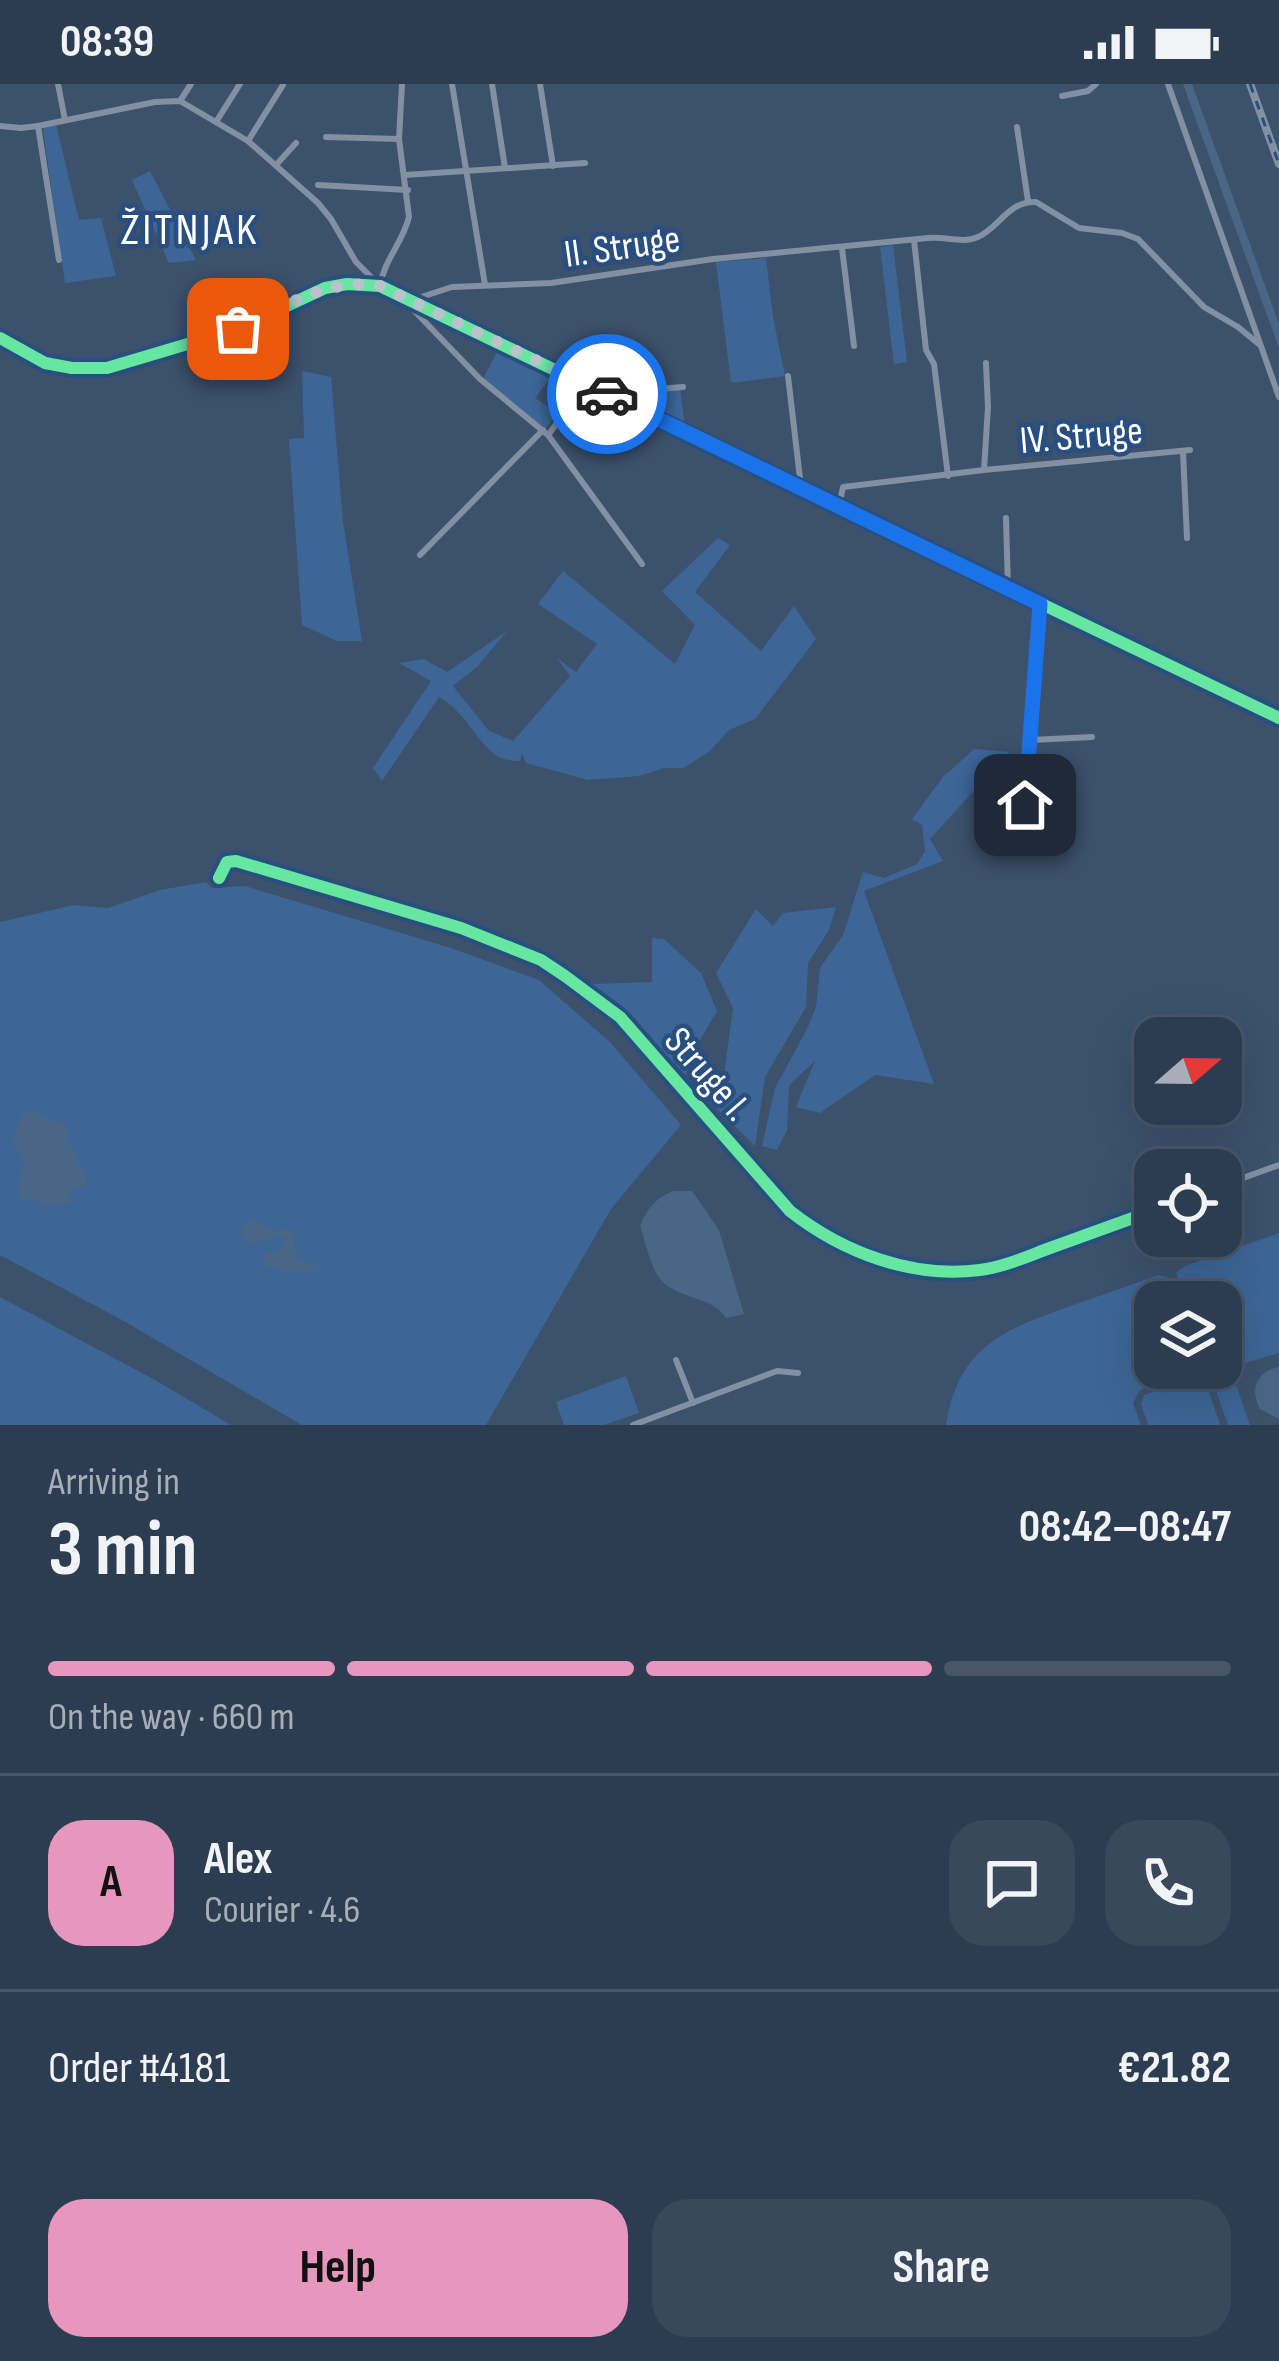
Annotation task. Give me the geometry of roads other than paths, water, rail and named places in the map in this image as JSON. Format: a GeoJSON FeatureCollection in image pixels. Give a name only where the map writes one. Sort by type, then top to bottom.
{"type":"FeatureCollection","features":[{"type":"Feature","properties":{"kind":"street"},"geometry":{"type":"LineString","coordinates":[[58,84],[65,120]]}},
{"type":"Feature","properties":{"kind":"street"},"geometry":{"type":"LineString","coordinates":[[180,101],[190,84]]}},
{"type":"Feature","properties":{"kind":"street"},"geometry":{"type":"LineString","coordinates":[[216,122],[240,84]]}},
{"type":"Feature","properties":{"kind":"street"},"geometry":{"type":"LineString","coordinates":[[380,286],[384,268],[408,224],[408,190],[399,140],[402,84]]}},
{"type":"Feature","properties":{"kind":"street"},"geometry":{"type":"LineString","coordinates":[[452,84],[484,285]]}},
{"type":"Feature","properties":{"kind":"street"},"geometry":{"type":"LineString","coordinates":[[492,84],[505,168]]}},
{"type":"Feature","properties":{"kind":"street"},"geometry":{"type":"LineString","coordinates":[[540,84],[553,166]]}},
{"type":"Feature","properties":{"kind":"street"},"geometry":{"type":"LineString","coordinates":[[1062,96],[1093,89],[1096,84]]}},
{"type":"Feature","properties":{"kind":"street"},"geometry":{"type":"LineString","coordinates":[[1168,84],[1279,397]]}},
{"type":"Feature","properties":{"kind":"street"},"geometry":{"type":"LineString","coordinates":[[248,141],[284,85]]}},
{"type":"Feature","properties":{"kind":"street"},"geometry":{"type":"LineString","coordinates":[[0,126],[38,126],[180,101],[248,141],[325,209],[356,262],[380,286]]}},
{"type":"Feature","properties":{"kind":"street"},"geometry":{"type":"LineString","coordinates":[[38,126],[59,260]]}},
{"type":"Feature","properties":{"kind":"street"},"geometry":{"type":"LineString","coordinates":[[1017,127],[1028,201],[1079,228],[1138,239],[1204,307],[1260,345]]}},
{"type":"Feature","properties":{"kind":"street"},"geometry":{"type":"LineString","coordinates":[[326,137],[399,140]]}},
{"type":"Feature","properties":{"kind":"street"},"geometry":{"type":"LineString","coordinates":[[276,165],[296,143]]}},
{"type":"Feature","properties":{"kind":"street"},"geometry":{"type":"LineString","coordinates":[[405,175],[585,163]]}},
{"type":"Feature","properties":{"kind":"street"},"geometry":{"type":"LineString","coordinates":[[319,185],[408,190]]}},
{"type":"Feature","properties":{"kind":"street","name":"II. Struge"},"geometry":{"type":"LineString","coordinates":[[412,300],[452,287],[551,283],[712,260],[942,237],[966,240],[978,237],[1028,201]]}},
{"type":"Feature","properties":{"kind":"street"},"geometry":{"type":"LineString","coordinates":[[914,240],[926,350],[933,358],[948,476]]}},
{"type":"Feature","properties":{"kind":"street"},"geometry":{"type":"LineString","coordinates":[[842,248],[854,346]]}},
{"type":"Feature","properties":{"kind":"street"},"geometry":{"type":"LineString","coordinates":[[0,338],[45,363],[107,368],[238,329],[325,288],[380,286],[1279,718]]}},
{"type":"Feature","properties":{"kind":"street"},"geometry":{"type":"LineString","coordinates":[[396,292],[480,379],[545,432],[642,564]]}},
{"type":"Feature","properties":{"kind":"street"},"geometry":{"type":"LineString","coordinates":[[1238,327],[1248,313]]}},
{"type":"Feature","properties":{"kind":"street","name":"IV. Struge"},"geometry":{"type":"LineString","coordinates":[[984,470],[986,363]]}},
{"type":"Feature","properties":{"kind":"street"},"geometry":{"type":"LineString","coordinates":[[788,376],[801,487]]}},
{"type":"Feature","properties":{"kind":"street"},"geometry":{"type":"LineString","coordinates":[[420,555],[545,432],[586,383]]}},
{"type":"Feature","properties":{"kind":"street"},"geometry":{"type":"LineString","coordinates":[[606,394],[683,387]]}},
{"type":"Feature","properties":{"kind":"street","name":"IV. Struge"},"geometry":{"type":"LineString","coordinates":[[839,506],[843,487],[1186,451],[1187,538]]}},
{"type":"Feature","properties":{"kind":"street"},"geometry":{"type":"LineString","coordinates":[[1006,518],[1008,589]]}},
{"type":"Feature","properties":{"kind":"street"},"geometry":{"type":"LineString","coordinates":[[1025,805],[1040,604]]}},
{"type":"Feature","properties":{"kind":"street"},"geometry":{"type":"LineString","coordinates":[[1031,740],[1092,737]]}},
{"type":"Feature","properties":{"kind":"street","name":"Struge I."},"geometry":{"type":"LineString","coordinates":[[219,878],[227,862],[236,861],[461,928],[541,960],[620,1017],[790,1210],[854,1250],[925,1270],[979,1270],[1134,1218]]}},
{"type":"Feature","properties":{"kind":"street"},"geometry":{"type":"LineString","coordinates":[[1242,1178],[1279,1165]]}},
{"type":"Feature","properties":{"kind":"street"},"geometry":{"type":"LineString","coordinates":[[676,1360],[693,1403]]}},
{"type":"Feature","properties":{"kind":"street"},"geometry":{"type":"LineString","coordinates":[[633,1425],[777,1371],[798,1373]]}},
{"type":"Feature","properties":{"kind":"railway"},"geometry":{"type":"LineString","coordinates":[[1250,84],[1279,164]]}},
{"type":"Feature","properties":{"kind":"district","name":"ŽITNJAK"},"geometry":{"type":"Point","coordinates":[190,228]}}]}
